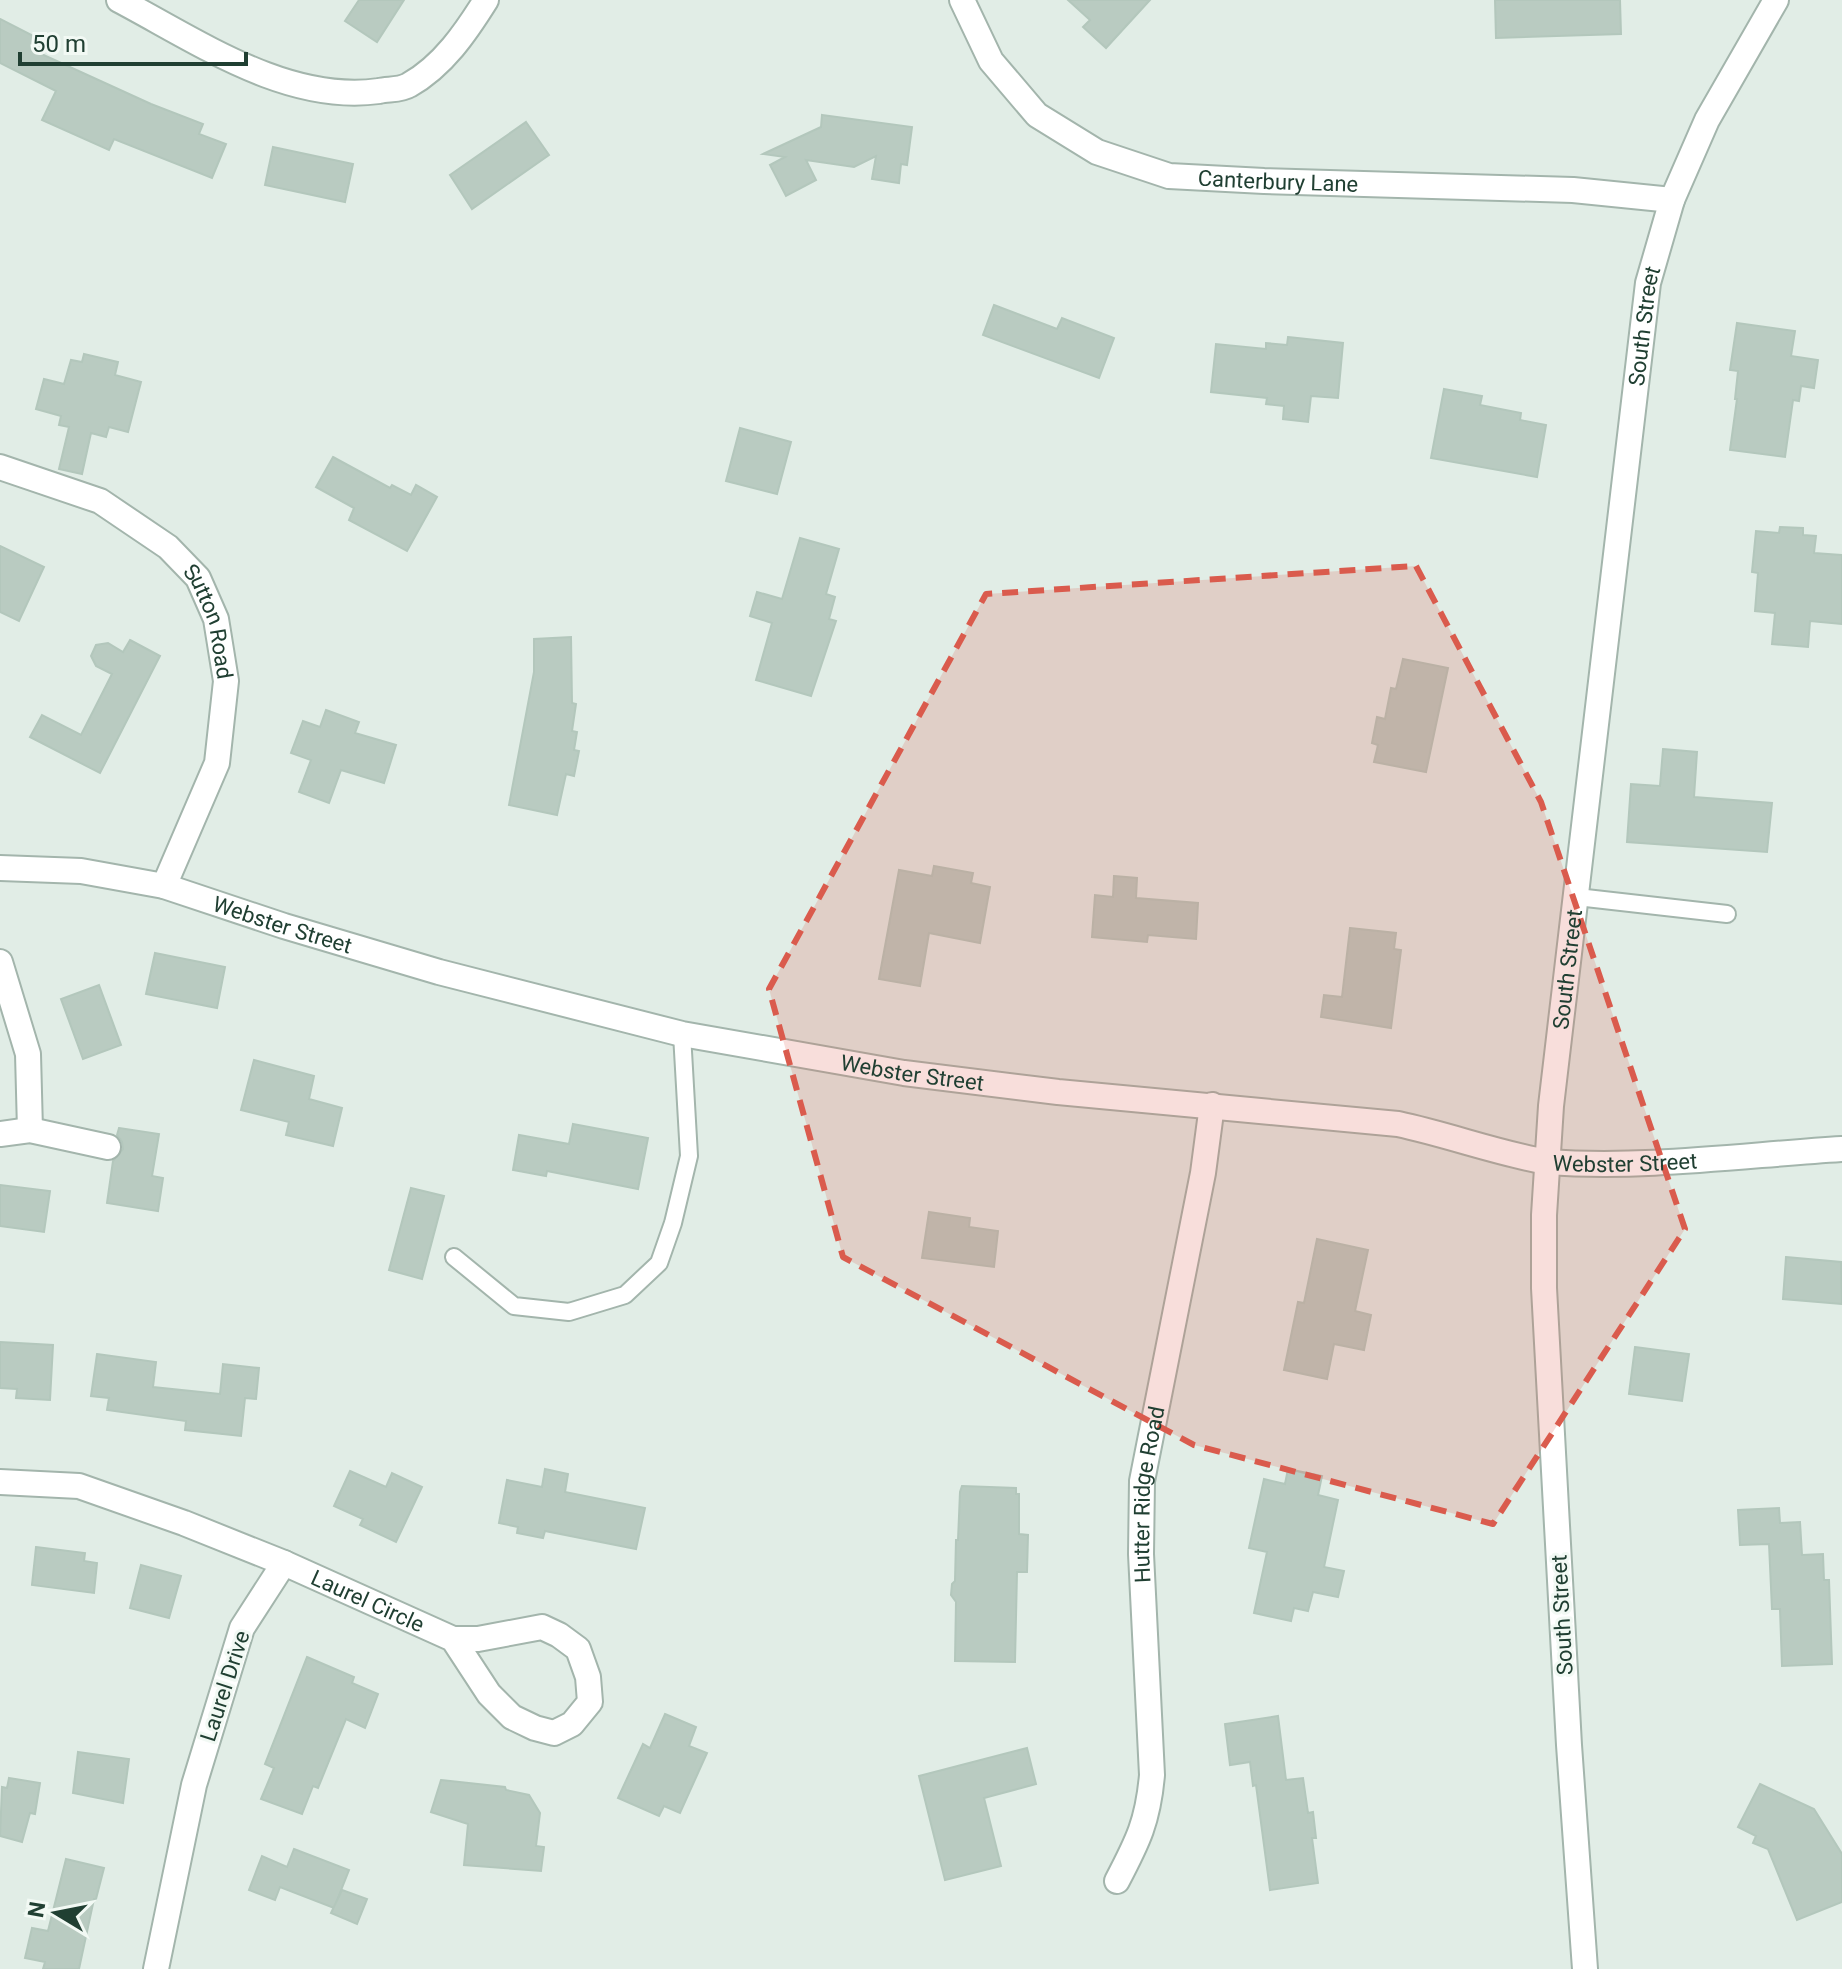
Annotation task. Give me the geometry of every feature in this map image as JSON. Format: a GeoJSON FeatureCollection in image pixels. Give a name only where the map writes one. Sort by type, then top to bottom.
{"type":"FeatureCollection","features":[{"type":"Feature","properties":{"kind":"street"},"geometry":{"type":"LineString","coordinates":[[119,0],[243,65],[310,89],[360,94],[407,87],[442,61],[486,0]]}},
{"type":"Feature","properties":{"kind":"street","name":"Canterbury Lane"},"geometry":{"type":"LineString","coordinates":[[962,0],[991,61],[1037,115],[1097,152],[1169,176],[1573,190],[1672,200]]}},
{"type":"Feature","properties":{"kind":"street","name":"South Street"},"geometry":{"type":"LineString","coordinates":[[1585,1969],[1569,1745],[1544,1288],[1547,1162],[1648,283],[1672,200],[1707,120],[1776,0]]}},
{"type":"Feature","properties":{"kind":"street","name":"Sutton Road"},"geometry":{"type":"LineString","coordinates":[[0,467],[100,501],[168,547],[198,578],[216,619],[226,681],[217,763],[164,886]]}},
{"type":"Feature","properties":{"kind":"street","name":"Webster Street"},"geometry":{"type":"LineString","coordinates":[[0,868],[81,871],[164,886],[439,972],[682,1034],[904,1073],[1058,1092],[1398,1124],[1547,1162],[1621,1164],[1707,1161],[1842,1149]]}},
{"type":"Feature","properties":{"kind":"street"},"geometry":{"type":"LineString","coordinates":[[0,962],[28,1054],[30,1130]]}},
{"type":"Feature","properties":{"kind":"street","name":"Hutter Ridge Road"},"geometry":{"type":"LineString","coordinates":[[1117,1881],[1141,1836],[1150,1806],[1152,1775],[1141,1554],[1142,1481],[1203,1173],[1212,1105]]}},
{"type":"Feature","properties":{"kind":"street"},"geometry":{"type":"LineString","coordinates":[[0,1134],[30,1130],[108,1147]]}},
{"type":"Feature","properties":{"kind":"street"},"geometry":{"type":"LineString","coordinates":[[0,1482],[79,1486],[284,1563]]}},
{"type":"Feature","properties":{"kind":"street","name":"Laurel Circle"},"geometry":{"type":"LineString","coordinates":[[284,1563],[453,1639],[478,1639],[542,1627],[578,1649],[588,1677],[590,1702],[572,1724],[554,1733],[535,1728],[512,1717],[489,1694],[453,1639]]}},
{"type":"Feature","properties":{"kind":"street","name":"Laurel Drive"},"geometry":{"type":"LineString","coordinates":[[156,1969],[194,1785],[242,1628],[284,1563]]}},
{"type":"Feature","properties":{"kind":"lane"},"geometry":{"type":"LineString","coordinates":[[1577,897],[1727,914]]}},
{"type":"Feature","properties":{"kind":"lane"},"geometry":{"type":"LineString","coordinates":[[454,1257],[514,1306],[569,1312],[625,1295],[648,1274],[659,1263],[673,1223],[689,1156],[682,1034]]}},
{"type":"Feature","properties":{"kind":"highlighted area"},"geometry":{"type":"Polygon","coordinates":[[[1416,566],[1541,802],[1685,1229],[1493,1524],[1194,1445],[843,1257],[769,989],[986,594],[1416,566]]]}},
{"type":"Feature","properties":{"kind":"building"},"geometry":{"type":"Polygon","coordinates":[[[359,0],[404,0],[377,42],[345,21],[359,0]]]}},
{"type":"Feature","properties":{"kind":"building"},"geometry":{"type":"Polygon","coordinates":[[[1068,0],[1150,0],[1106,48],[1083,27],[1090,20],[1068,0]]]}},
{"type":"Feature","properties":{"kind":"building"},"geometry":{"type":"Polygon","coordinates":[[[1495,0],[1620,0],[1621,34],[1496,38],[1495,0]]]}},
{"type":"Feature","properties":{"kind":"building"},"geometry":{"type":"Polygon","coordinates":[[[0,19],[43,41],[37,52],[203,124],[199,134],[226,144],[212,178],[114,139],[109,150],[42,120],[56,91],[0,63],[0,19]]]}},
{"type":"Feature","properties":{"kind":"building"},"geometry":{"type":"Polygon","coordinates":[[[822,115],[912,127],[907,165],[901,164],[899,183],[872,179],[876,156],[854,167],[806,160],[816,180],[786,196],[770,165],[785,157],[763,154],[821,127],[822,115]]]}},
{"type":"Feature","properties":{"kind":"building"},"geometry":{"type":"Polygon","coordinates":[[[526,122],[549,155],[472,209],[450,175],[526,122]]]}},
{"type":"Feature","properties":{"kind":"building"},"geometry":{"type":"Polygon","coordinates":[[[273,147],[353,164],[345,202],[265,185],[273,147]]]}},
{"type":"Feature","properties":{"kind":"building"},"geometry":{"type":"Polygon","coordinates":[[[994,305],[1057,329],[1062,318],[1114,338],[1099,378],[983,335],[994,305]]]}},
{"type":"Feature","properties":{"kind":"building"},"geometry":{"type":"Polygon","coordinates":[[[1737,323],[1795,331],[1791,356],[1818,360],[1814,388],[1801,386],[1799,401],[1793,400],[1785,457],[1730,450],[1738,371],[1730,370],[1737,323]]]}},
{"type":"Feature","properties":{"kind":"building"},"geometry":{"type":"Polygon","coordinates":[[[1288,337],[1343,343],[1338,398],[1311,396],[1308,422],[1283,419],[1284,406],[1266,404],[1267,398],[1211,392],[1216,344],[1266,349],[1266,343],[1287,345],[1288,337]]]}},
{"type":"Feature","properties":{"kind":"building"},"geometry":{"type":"Polygon","coordinates":[[[84,354],[118,362],[115,375],[141,382],[128,432],[109,427],[106,437],[91,433],[82,474],[59,469],[69,427],[59,425],[61,416],[36,409],[44,379],[64,384],[71,360],[82,362],[84,354]]]}},
{"type":"Feature","properties":{"kind":"building"},"geometry":{"type":"Polygon","coordinates":[[[1444,389],[1482,396],[1480,405],[1521,413],[1520,420],[1546,425],[1537,477],[1431,458],[1444,389]]]}},
{"type":"Feature","properties":{"kind":"building"},"geometry":{"type":"Polygon","coordinates":[[[740,428],[791,442],[777,494],[726,481],[740,428]]]}},
{"type":"Feature","properties":{"kind":"building"},"geometry":{"type":"Polygon","coordinates":[[[333,457],[390,488],[392,485],[411,495],[416,485],[437,497],[407,551],[349,520],[354,508],[316,487],[333,457]]]}},
{"type":"Feature","properties":{"kind":"building"},"geometry":{"type":"Polygon","coordinates":[[[1780,527],[1803,528],[1803,535],[1816,536],[1814,553],[1842,555],[1842,624],[1810,621],[1808,647],[1772,644],[1775,613],[1755,611],[1758,573],[1752,572],[1756,531],[1779,533],[1780,527]]]}},
{"type":"Feature","properties":{"kind":"building"},"geometry":{"type":"Polygon","coordinates":[[[800,538],[839,549],[826,594],[835,597],[829,619],[836,621],[811,696],[756,680],[772,623],[750,616],[757,592],[782,599],[800,538]]]}},
{"type":"Feature","properties":{"kind":"building"},"geometry":{"type":"Polygon","coordinates":[[[0,546],[44,567],[19,621],[0,612],[0,546]]]}},
{"type":"Feature","properties":{"kind":"building"},"geometry":{"type":"Polygon","coordinates":[[[571,637],[572,703],[576,704],[572,731],[577,732],[574,750],[579,751],[574,776],[566,774],[557,815],[509,805],[534,672],[534,639],[571,637]]]}},
{"type":"Feature","properties":{"kind":"building"},"geometry":{"type":"Polygon","coordinates":[[[130,640],[160,656],[100,773],[30,737],[42,715],[81,735],[112,674],[96,666],[91,656],[96,645],[108,643],[123,652],[130,640]]]}},
{"type":"Feature","properties":{"kind":"building"},"geometry":{"type":"Polygon","coordinates":[[[1403,659],[1448,668],[1426,772],[1374,762],[1378,745],[1372,743],[1377,717],[1385,719],[1391,688],[1396,689],[1403,659]]]}},
{"type":"Feature","properties":{"kind":"building"},"geometry":{"type":"Polygon","coordinates":[[[326,710],[359,722],[355,733],[396,745],[384,783],[341,770],[329,803],[299,792],[311,760],[291,753],[303,721],[320,727],[326,710]]]}},
{"type":"Feature","properties":{"kind":"building"},"geometry":{"type":"Polygon","coordinates":[[[1663,749],[1697,752],[1694,797],[1772,803],[1767,852],[1627,842],[1631,784],[1660,786],[1663,749]]]}},
{"type":"Feature","properties":{"kind":"building"},"geometry":{"type":"Polygon","coordinates":[[[934,866],[973,873],[971,883],[990,887],[980,943],[929,933],[920,986],[879,979],[899,870],[932,876],[934,866]]]}},
{"type":"Feature","properties":{"kind":"building"},"geometry":{"type":"Polygon","coordinates":[[[1114,876],[1137,878],[1136,898],[1198,903],[1196,939],[1148,935],[1147,942],[1092,937],[1095,895],[1113,897],[1114,876]]]}},
{"type":"Feature","properties":{"kind":"building"},"geometry":{"type":"Polygon","coordinates":[[[1350,928],[1396,933],[1394,949],[1401,950],[1391,1028],[1321,1017],[1324,995],[1342,997],[1350,928]]]}},
{"type":"Feature","properties":{"kind":"building"},"geometry":{"type":"Polygon","coordinates":[[[155,953],[225,967],[217,1008],[146,994],[155,953]]]}},
{"type":"Feature","properties":{"kind":"building"},"geometry":{"type":"Polygon","coordinates":[[[99,985],[121,1045],[83,1059],[61,999],[99,985]]]}},
{"type":"Feature","properties":{"kind":"building"},"geometry":{"type":"Polygon","coordinates":[[[254,1060],[314,1076],[309,1099],[342,1108],[333,1146],[286,1135],[289,1122],[241,1110],[254,1060]]]}},
{"type":"Feature","properties":{"kind":"building"},"geometry":{"type":"Polygon","coordinates":[[[573,1124],[648,1138],[638,1189],[547,1171],[546,1176],[513,1170],[519,1135],[569,1144],[573,1124]]]}},
{"type":"Feature","properties":{"kind":"building"},"geometry":{"type":"Polygon","coordinates":[[[119,1128],[159,1134],[152,1176],[163,1178],[158,1211],[107,1203],[113,1161],[123,1149],[117,1135],[119,1128]]]}},
{"type":"Feature","properties":{"kind":"building"},"geometry":{"type":"Polygon","coordinates":[[[0,1185],[50,1191],[44,1232],[0,1226],[0,1185]]]}},
{"type":"Feature","properties":{"kind":"building"},"geometry":{"type":"Polygon","coordinates":[[[411,1188],[444,1196],[422,1279],[389,1270],[411,1188]]]}},
{"type":"Feature","properties":{"kind":"building"},"geometry":{"type":"Polygon","coordinates":[[[929,1212],[970,1218],[969,1227],[998,1231],[994,1267],[922,1258],[929,1212]]]}},
{"type":"Feature","properties":{"kind":"building"},"geometry":{"type":"Polygon","coordinates":[[[1317,1239],[1368,1250],[1355,1311],[1371,1315],[1364,1350],[1334,1344],[1327,1379],[1284,1370],[1298,1302],[1304,1303],[1317,1239]]]}},
{"type":"Feature","properties":{"kind":"building"},"geometry":{"type":"Polygon","coordinates":[[[1786,1257],[1841,1262],[1842,1304],[1783,1299],[1786,1257]]]}},
{"type":"Feature","properties":{"kind":"building"},"geometry":{"type":"Polygon","coordinates":[[[0,1342],[53,1345],[50,1400],[16,1398],[17,1389],[0,1388],[0,1342]]]}},
{"type":"Feature","properties":{"kind":"building"},"geometry":{"type":"Polygon","coordinates":[[[1635,1347],[1689,1354],[1682,1401],[1629,1394],[1635,1347]]]}},
{"type":"Feature","properties":{"kind":"building"},"geometry":{"type":"Polygon","coordinates":[[[97,1354],[156,1362],[153,1387],[220,1394],[223,1364],[259,1368],[256,1399],[245,1398],[241,1436],[185,1430],[186,1421],[107,1410],[109,1398],[91,1396],[97,1354]]]}},
{"type":"Feature","properties":{"kind":"building"},"geometry":{"type":"Polygon","coordinates":[[[545,1469],[568,1474],[565,1492],[645,1508],[636,1549],[545,1531],[543,1538],[517,1533],[518,1527],[499,1523],[507,1480],[542,1487],[545,1469]]]}},
{"type":"Feature","properties":{"kind":"building"},"geometry":{"type":"Polygon","coordinates":[[[1288,1469],[1322,1476],[1318,1495],[1338,1500],[1324,1567],[1344,1571],[1338,1597],[1313,1592],[1308,1611],[1294,1608],[1291,1621],[1254,1613],[1267,1552],[1249,1548],[1264,1479],[1285,1484],[1288,1469]]]}},
{"type":"Feature","properties":{"kind":"building"},"geometry":{"type":"Polygon","coordinates":[[[350,1471],[386,1487],[392,1473],[422,1487],[396,1542],[360,1525],[363,1519],[334,1506],[350,1471]]]}},
{"type":"Feature","properties":{"kind":"building"},"geometry":{"type":"Polygon","coordinates":[[[962,1486],[1016,1488],[1016,1494],[1019,1494],[1019,1534],[1028,1535],[1027,1572],[1017,1572],[1015,1662],[955,1661],[956,1602],[951,1595],[955,1581],[962,1486]]]}},
{"type":"Feature","properties":{"kind":"building"},"geometry":{"type":"Polygon","coordinates":[[[1779,1508],[1780,1523],[1800,1522],[1802,1555],[1823,1554],[1824,1580],[1829,1580],[1832,1664],[1782,1666],[1780,1609],[1772,1609],[1769,1544],[1740,1545],[1738,1510],[1779,1508]]]}},
{"type":"Feature","properties":{"kind":"building"},"geometry":{"type":"Polygon","coordinates":[[[36,1547],[85,1553],[84,1561],[97,1563],[94,1593],[32,1585],[36,1547]]]}},
{"type":"Feature","properties":{"kind":"building"},"geometry":{"type":"Polygon","coordinates":[[[141,1565],[181,1576],[169,1618],[130,1608],[141,1565]]]}},
{"type":"Feature","properties":{"kind":"building"},"geometry":{"type":"Polygon","coordinates":[[[307,1657],[354,1677],[352,1683],[378,1694],[365,1728],[346,1719],[318,1788],[313,1786],[302,1814],[261,1799],[274,1768],[265,1764],[307,1657]]]}},
{"type":"Feature","properties":{"kind":"building"},"geometry":{"type":"Polygon","coordinates":[[[665,1714],[696,1727],[689,1746],[707,1753],[680,1813],[664,1806],[659,1816],[618,1798],[643,1744],[650,1748],[665,1714]]]}},
{"type":"Feature","properties":{"kind":"building"},"geometry":{"type":"Polygon","coordinates":[[[1278,1716],[1286,1780],[1303,1778],[1308,1813],[1313,1812],[1316,1838],[1312,1838],[1318,1883],[1270,1890],[1250,1762],[1230,1765],[1225,1724],[1278,1716]]]}},
{"type":"Feature","properties":{"kind":"building"},"geometry":{"type":"Polygon","coordinates":[[[1027,1748],[1036,1784],[984,1798],[1001,1866],[945,1880],[919,1776],[1027,1748]]]}},
{"type":"Feature","properties":{"kind":"building"},"geometry":{"type":"Polygon","coordinates":[[[78,1752],[129,1759],[123,1803],[73,1793],[78,1752]]]}},
{"type":"Feature","properties":{"kind":"building"},"geometry":{"type":"Polygon","coordinates":[[[9,1778],[40,1783],[35,1814],[30,1813],[22,1842],[0,1836],[2,1787],[7,1788],[9,1778]]]}},
{"type":"Feature","properties":{"kind":"building"},"geometry":{"type":"Polygon","coordinates":[[[441,1780],[505,1787],[506,1790],[529,1795],[540,1813],[536,1846],[544,1847],[541,1871],[464,1865],[468,1824],[431,1812],[441,1780]]]}},
{"type":"Feature","properties":{"kind":"building"},"geometry":{"type":"Polygon","coordinates":[[[1760,1784],[1814,1809],[1842,1854],[1842,1902],[1797,1920],[1768,1849],[1753,1843],[1756,1836],[1738,1827],[1760,1784]]]}},
{"type":"Feature","properties":{"kind":"building"},"geometry":{"type":"Polygon","coordinates":[[[294,1849],[349,1870],[334,1908],[280,1887],[275,1900],[249,1890],[262,1856],[287,1867],[294,1849]]]}},
{"type":"Feature","properties":{"kind":"building"},"geometry":{"type":"Polygon","coordinates":[[[66,1859],[104,1868],[79,1969],[43,1969],[45,1962],[25,1958],[32,1928],[48,1931],[66,1859]]]}},
{"type":"Feature","properties":{"kind":"building"},"geometry":{"type":"Polygon","coordinates":[[[342,1890],[367,1899],[357,1924],[331,1913],[342,1890]]]}}]}
